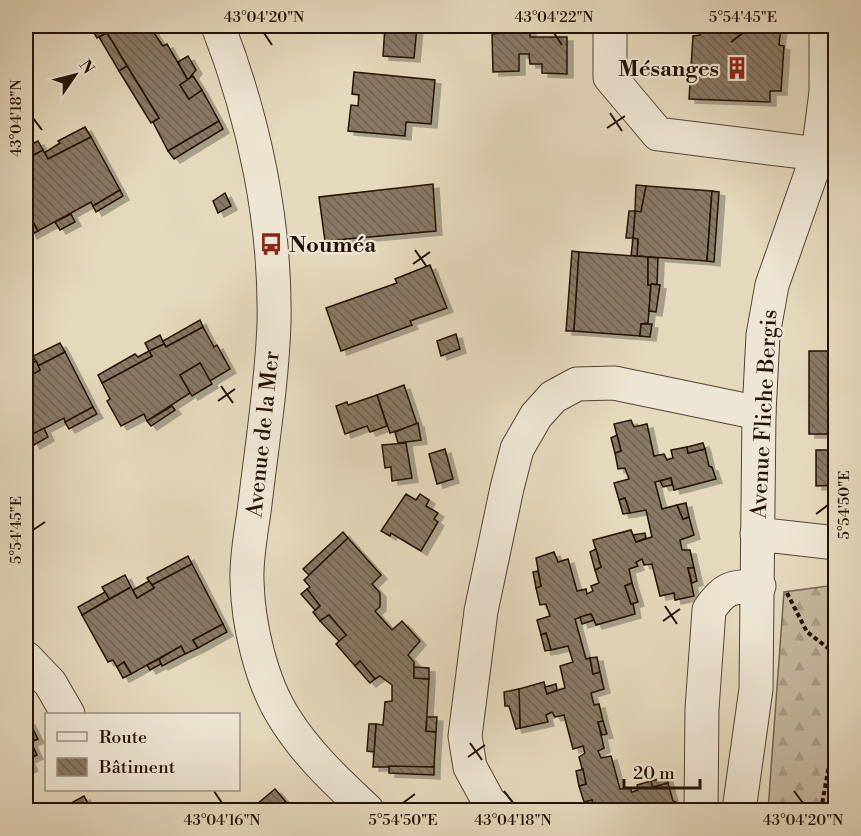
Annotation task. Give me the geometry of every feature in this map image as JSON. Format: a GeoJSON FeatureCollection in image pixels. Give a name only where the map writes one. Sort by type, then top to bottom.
{"type":"FeatureCollection","features":[{"type":"Feature","properties":{"kind":"street","name":"Avenue de la Mer"},"geometry":{"type":"LineString","coordinates":[[218,26],[244,99],[271,244],[274,322],[269,391],[246,579],[250,623],[264,674],[284,718],[312,757],[367,810]]}},
{"type":"Feature","properties":{"kind":"street"},"geometry":{"type":"LineString","coordinates":[[610,26],[610,77],[658,134],[818,154]]}},
{"type":"Feature","properties":{"kind":"street","name":"Avenue Fliche Bergis"},"geometry":{"type":"LineString","coordinates":[[740,810],[756,689],[773,590],[757,534],[763,335],[772,285],[818,154],[831,93],[826,26]]}},
{"type":"Feature","properties":{"kind":"street"},"geometry":{"type":"LineString","coordinates":[[498,810],[489,802],[470,767],[465,736],[481,611],[507,488],[517,449],[536,416],[553,397],[577,384],[596,383],[614,383],[759,413]]}},
{"type":"Feature","properties":{"kind":"street"},"geometry":{"type":"LineString","coordinates":[[757,534],[836,543]]}},
{"type":"Feature","properties":{"kind":"street"},"geometry":{"type":"LineString","coordinates":[[701,810],[702,709],[710,610],[718,596],[734,587],[773,590]]}},
{"type":"Feature","properties":{"kind":"street"},"geometry":{"type":"LineString","coordinates":[[26,658],[50,683],[67,713]]}},
{"type":"Feature","properties":{"kind":"path"},"geometry":{"type":"LineString","coordinates":[[773,590],[807,632],[836,654]]}},
{"type":"Feature","properties":{"kind":"path"},"geometry":{"type":"LineString","coordinates":[[821,810],[836,726]]}},
{"type":"Feature","properties":{"kind":"green space"},"geometry":{"type":"Polygon","coordinates":[[[835,585],[835,810],[768,810],[784,592],[835,585]]]}},
{"type":"Feature","properties":{"kind":"building"},"geometry":{"type":"Polygon","coordinates":[[[90,26],[99,26],[104,34],[97,38],[90,26]]]}},
{"type":"Feature","properties":{"kind":"building"},"geometry":{"type":"Polygon","coordinates":[[[99,26],[143,26],[148,33],[152,30],[163,46],[167,44],[188,80],[180,85],[189,99],[202,90],[219,121],[168,151],[153,122],[159,118],[107,33],[104,34],[99,26]]]}},
{"type":"Feature","properties":{"kind":"building"},"geometry":{"type":"Polygon","coordinates":[[[143,26],[160,26],[148,33],[143,26]]]}},
{"type":"Feature","properties":{"kind":"building"},"geometry":{"type":"Polygon","coordinates":[[[385,26],[417,26],[414,58],[383,56],[385,26]]]}},
{"type":"Feature","properties":{"kind":"building"},"geometry":{"type":"Polygon","coordinates":[[[516,26],[530,26],[530,37],[567,37],[567,74],[542,73],[542,64],[530,64],[529,54],[519,54],[519,71],[493,72],[492,34],[516,32],[516,26]]]}},
{"type":"Feature","properties":{"kind":"building","name":"Mésanges"},"geometry":{"type":"Polygon","coordinates":[[[700,26],[781,27],[779,45],[784,46],[781,91],[770,91],[770,102],[689,99],[693,36],[700,35],[700,26]]]}},
{"type":"Feature","properties":{"kind":"building"},"geometry":{"type":"Polygon","coordinates":[[[107,33],[127,66],[119,71],[99,37],[107,33]]]}},
{"type":"Feature","properties":{"kind":"building"},"geometry":{"type":"Polygon","coordinates":[[[188,56],[196,70],[188,80],[178,62],[188,56]]]}},
{"type":"Feature","properties":{"kind":"building"},"geometry":{"type":"Polygon","coordinates":[[[127,66],[159,118],[151,123],[119,71],[127,66]]]}},
{"type":"Feature","properties":{"kind":"building"},"geometry":{"type":"Polygon","coordinates":[[[354,72],[435,80],[431,124],[406,122],[405,136],[348,131],[351,105],[358,106],[359,95],[352,94],[354,72]]]}},
{"type":"Feature","properties":{"kind":"building"},"geometry":{"type":"Polygon","coordinates":[[[193,76],[202,90],[189,99],[180,85],[193,76]]]}},
{"type":"Feature","properties":{"kind":"building"},"geometry":{"type":"Polygon","coordinates":[[[219,121],[223,129],[174,159],[168,151],[219,121]]]}},
{"type":"Feature","properties":{"kind":"building"},"geometry":{"type":"Polygon","coordinates":[[[85,127],[91,137],[48,159],[44,153],[60,143],[58,141],[85,127]]]}},
{"type":"Feature","properties":{"kind":"building"},"geometry":{"type":"Polygon","coordinates":[[[91,137],[120,190],[93,206],[91,202],[38,231],[31,219],[26,222],[26,159],[43,150],[48,159],[91,137]]]}},
{"type":"Feature","properties":{"kind":"building"},"geometry":{"type":"Polygon","coordinates":[[[38,141],[43,150],[26,159],[26,147],[38,141]]]}},
{"type":"Feature","properties":{"kind":"building"},"geometry":{"type":"Polygon","coordinates":[[[433,184],[436,231],[325,241],[319,197],[433,184]]]}},
{"type":"Feature","properties":{"kind":"building"},"geometry":{"type":"Polygon","coordinates":[[[636,185],[646,186],[641,212],[635,211],[636,185]]]}},
{"type":"Feature","properties":{"kind":"building"},"geometry":{"type":"Polygon","coordinates":[[[646,186],[712,191],[707,261],[637,256],[638,239],[633,238],[635,211],[641,212],[646,186]]]}},
{"type":"Feature","properties":{"kind":"building"},"geometry":{"type":"Polygon","coordinates":[[[120,190],[123,196],[96,212],[93,206],[120,190]]]}},
{"type":"Feature","properties":{"kind":"building"},"geometry":{"type":"Polygon","coordinates":[[[712,191],[719,192],[714,262],[707,261],[712,191]]]}},
{"type":"Feature","properties":{"kind":"building"},"geometry":{"type":"Polygon","coordinates":[[[225,193],[231,206],[218,213],[213,201],[225,193]]]}},
{"type":"Feature","properties":{"kind":"building"},"geometry":{"type":"Polygon","coordinates":[[[629,211],[635,211],[633,238],[626,238],[629,211]]]}},
{"type":"Feature","properties":{"kind":"building"},"geometry":{"type":"Polygon","coordinates":[[[71,214],[75,222],[60,230],[55,222],[71,214]]]}},
{"type":"Feature","properties":{"kind":"building"},"geometry":{"type":"Polygon","coordinates":[[[31,219],[38,231],[31,235],[26,222],[31,219]]]}},
{"type":"Feature","properties":{"kind":"building"},"geometry":{"type":"Polygon","coordinates":[[[633,238],[638,239],[637,256],[631,256],[633,238]]]}},
{"type":"Feature","properties":{"kind":"building"},"geometry":{"type":"Polygon","coordinates":[[[833,248],[836,248],[836,269],[833,269],[833,248]]]}},
{"type":"Feature","properties":{"kind":"building"},"geometry":{"type":"Polygon","coordinates":[[[572,251],[579,252],[574,331],[566,331],[572,251]]]}},
{"type":"Feature","properties":{"kind":"building"},"geometry":{"type":"Polygon","coordinates":[[[579,252],[648,257],[648,285],[651,284],[648,323],[641,324],[640,336],[574,331],[579,252]]]}},
{"type":"Feature","properties":{"kind":"building"},"geometry":{"type":"Polygon","coordinates":[[[648,257],[658,258],[657,284],[648,285],[648,257]]]}},
{"type":"Feature","properties":{"kind":"building"},"geometry":{"type":"Polygon","coordinates":[[[430,265],[447,308],[410,321],[412,325],[341,351],[326,308],[397,283],[395,279],[430,265]]]}},
{"type":"Feature","properties":{"kind":"building"},"geometry":{"type":"Polygon","coordinates":[[[651,284],[660,285],[656,312],[649,311],[651,284]]]}},
{"type":"Feature","properties":{"kind":"building"},"geometry":{"type":"Polygon","coordinates":[[[200,320],[203,327],[166,347],[163,341],[200,320]]]}},
{"type":"Feature","properties":{"kind":"building"},"geometry":{"type":"Polygon","coordinates":[[[641,324],[652,324],[650,337],[640,336],[641,324]]]}},
{"type":"Feature","properties":{"kind":"building"},"geometry":{"type":"Polygon","coordinates":[[[203,327],[214,347],[217,345],[230,369],[210,381],[200,363],[180,375],[190,393],[147,421],[144,414],[121,426],[107,401],[110,399],[102,383],[152,356],[149,351],[164,344],[166,347],[203,327]]]}},
{"type":"Feature","properties":{"kind":"building"},"geometry":{"type":"Polygon","coordinates":[[[456,334],[460,349],[441,356],[437,341],[456,334]]]}},
{"type":"Feature","properties":{"kind":"building"},"geometry":{"type":"Polygon","coordinates":[[[160,335],[164,344],[149,351],[145,343],[160,335]]]}},
{"type":"Feature","properties":{"kind":"building"},"geometry":{"type":"Polygon","coordinates":[[[60,343],[65,352],[38,366],[33,356],[60,343]]]}},
{"type":"Feature","properties":{"kind":"building"},"geometry":{"type":"Polygon","coordinates":[[[149,351],[152,356],[102,383],[98,375],[135,354],[138,357],[149,351]]]}},
{"type":"Feature","properties":{"kind":"building"},"geometry":{"type":"Polygon","coordinates":[[[809,351],[836,351],[836,434],[809,434],[809,351]]]}},
{"type":"Feature","properties":{"kind":"building"},"geometry":{"type":"Polygon","coordinates":[[[65,352],[93,407],[65,422],[64,418],[26,438],[26,378],[40,370],[38,366],[65,352]]]}},
{"type":"Feature","properties":{"kind":"building"},"geometry":{"type":"Polygon","coordinates":[[[36,361],[40,370],[26,378],[26,366],[36,361]]]}},
{"type":"Feature","properties":{"kind":"building"},"geometry":{"type":"Polygon","coordinates":[[[200,363],[212,384],[192,396],[180,375],[200,363]]]}},
{"type":"Feature","properties":{"kind":"building"},"geometry":{"type":"Polygon","coordinates":[[[404,385],[417,424],[390,433],[377,395],[404,385]]]}},
{"type":"Feature","properties":{"kind":"building"},"geometry":{"type":"Polygon","coordinates":[[[377,395],[387,426],[370,432],[367,426],[345,434],[336,406],[347,402],[348,405],[377,395]]]}},
{"type":"Feature","properties":{"kind":"building"},"geometry":{"type":"Polygon","coordinates":[[[172,406],[175,410],[151,426],[147,421],[172,406]]]}},
{"type":"Feature","properties":{"kind":"building"},"geometry":{"type":"Polygon","coordinates":[[[93,407],[97,414],[69,429],[65,422],[93,407]]]}},
{"type":"Feature","properties":{"kind":"building"},"geometry":{"type":"Polygon","coordinates":[[[631,420],[634,427],[647,424],[654,456],[664,454],[667,460],[673,458],[671,450],[687,447],[688,453],[705,449],[709,466],[712,467],[716,479],[674,490],[671,478],[655,482],[662,509],[677,505],[683,519],[689,517],[694,535],[680,540],[682,550],[690,550],[694,568],[688,568],[694,596],[675,600],[674,593],[660,596],[652,564],[644,565],[642,559],[636,562],[638,566],[629,569],[632,583],[625,586],[631,604],[633,603],[635,614],[596,625],[591,614],[575,619],[586,659],[590,658],[593,674],[600,672],[604,689],[591,693],[594,705],[599,704],[603,721],[598,722],[604,748],[598,751],[601,758],[611,756],[620,789],[630,788],[632,792],[638,790],[637,785],[651,781],[653,787],[668,783],[673,801],[676,802],[679,810],[594,810],[592,800],[584,802],[579,786],[586,784],[579,757],[585,753],[583,746],[573,749],[564,715],[555,717],[552,712],[546,715],[548,722],[520,728],[519,689],[544,682],[547,694],[565,688],[560,666],[573,662],[568,646],[551,650],[546,633],[541,635],[537,620],[550,616],[546,604],[540,605],[536,588],[541,586],[536,558],[554,552],[558,562],[568,559],[577,591],[586,589],[587,594],[593,591],[591,586],[599,583],[595,570],[601,567],[593,540],[631,530],[636,542],[652,537],[646,510],[630,513],[625,498],[619,500],[614,483],[629,479],[625,468],[618,469],[615,453],[621,451],[614,424],[631,420]]]}},
{"type":"Feature","properties":{"kind":"building"},"geometry":{"type":"Polygon","coordinates":[[[418,423],[421,440],[398,443],[395,432],[418,423]]]}},
{"type":"Feature","properties":{"kind":"building"},"geometry":{"type":"Polygon","coordinates":[[[44,428],[48,437],[34,445],[29,436],[44,428]]]}},
{"type":"Feature","properties":{"kind":"building"},"geometry":{"type":"Polygon","coordinates":[[[617,435],[621,451],[615,453],[611,438],[617,435]]]}},
{"type":"Feature","properties":{"kind":"building"},"geometry":{"type":"Polygon","coordinates":[[[406,443],[412,478],[392,481],[391,467],[385,468],[382,445],[406,443]]]}},
{"type":"Feature","properties":{"kind":"building"},"geometry":{"type":"Polygon","coordinates":[[[703,443],[705,449],[688,453],[687,447],[703,443]]]}},
{"type":"Feature","properties":{"kind":"building"},"geometry":{"type":"Polygon","coordinates":[[[445,449],[453,479],[437,484],[429,454],[445,449]]]}},
{"type":"Feature","properties":{"kind":"building"},"geometry":{"type":"Polygon","coordinates":[[[816,450],[836,450],[836,485],[816,486],[816,450]]]}},
{"type":"Feature","properties":{"kind":"building"},"geometry":{"type":"Polygon","coordinates":[[[671,478],[672,485],[663,487],[660,481],[671,478]]]}},
{"type":"Feature","properties":{"kind":"building"},"geometry":{"type":"Polygon","coordinates":[[[406,494],[416,500],[420,494],[429,500],[426,506],[438,513],[434,519],[438,522],[421,551],[391,533],[390,536],[381,531],[406,494]]]}},
{"type":"Feature","properties":{"kind":"building"},"geometry":{"type":"Polygon","coordinates":[[[625,498],[630,513],[623,514],[619,500],[625,498]]]}},
{"type":"Feature","properties":{"kind":"building"},"geometry":{"type":"Polygon","coordinates":[[[686,503],[689,517],[683,519],[677,505],[686,503]]]}},
{"type":"Feature","properties":{"kind":"building"},"geometry":{"type":"Polygon","coordinates":[[[343,532],[348,538],[309,575],[303,569],[343,532]]]}},
{"type":"Feature","properties":{"kind":"building"},"geometry":{"type":"Polygon","coordinates":[[[645,533],[646,538],[636,542],[633,535],[645,533]]]}},
{"type":"Feature","properties":{"kind":"building"},"geometry":{"type":"Polygon","coordinates":[[[348,538],[381,575],[372,584],[380,593],[380,607],[375,611],[392,630],[402,621],[420,641],[408,655],[414,662],[414,678],[429,679],[426,731],[436,732],[434,767],[373,767],[376,724],[383,725],[385,702],[392,701],[392,685],[380,676],[375,679],[360,661],[355,666],[336,644],[346,635],[329,615],[320,621],[313,612],[320,606],[307,589],[310,587],[304,580],[348,538]]]}},
{"type":"Feature","properties":{"kind":"building"},"geometry":{"type":"Polygon","coordinates":[[[596,549],[601,567],[595,570],[590,552],[596,549]]]}},
{"type":"Feature","properties":{"kind":"building"},"geometry":{"type":"Polygon","coordinates":[[[188,556],[192,564],[152,585],[147,578],[188,556]]]}},
{"type":"Feature","properties":{"kind":"building"},"geometry":{"type":"Polygon","coordinates":[[[192,564],[223,624],[193,640],[198,648],[185,654],[181,646],[131,674],[124,662],[117,667],[113,660],[108,662],[82,615],[131,587],[137,598],[154,588],[152,585],[192,564]]]}},
{"type":"Feature","properties":{"kind":"building"},"geometry":{"type":"Polygon","coordinates":[[[688,568],[694,568],[697,581],[692,583],[688,568]]]}},
{"type":"Feature","properties":{"kind":"building"},"geometry":{"type":"Polygon","coordinates":[[[538,571],[541,586],[536,588],[533,572],[538,571]]]}},
{"type":"Feature","properties":{"kind":"building"},"geometry":{"type":"Polygon","coordinates":[[[125,575],[131,587],[109,599],[102,587],[125,575]]]}},
{"type":"Feature","properties":{"kind":"building"},"geometry":{"type":"Polygon","coordinates":[[[149,581],[154,588],[137,598],[133,590],[149,581]]]}},
{"type":"Feature","properties":{"kind":"building"},"geometry":{"type":"Polygon","coordinates":[[[632,583],[638,602],[631,604],[625,586],[632,583]]]}},
{"type":"Feature","properties":{"kind":"building"},"geometry":{"type":"Polygon","coordinates":[[[307,589],[320,606],[315,610],[301,594],[307,589]]]}},
{"type":"Feature","properties":{"kind":"building"},"geometry":{"type":"Polygon","coordinates":[[[105,592],[109,599],[82,615],[78,607],[105,592]]]}},
{"type":"Feature","properties":{"kind":"building"},"geometry":{"type":"Polygon","coordinates":[[[591,614],[594,620],[582,624],[580,617],[591,614]]]}},
{"type":"Feature","properties":{"kind":"building"},"geometry":{"type":"Polygon","coordinates":[[[329,615],[346,635],[339,641],[320,621],[329,615]]]}},
{"type":"Feature","properties":{"kind":"building"},"geometry":{"type":"Polygon","coordinates":[[[223,624],[227,632],[198,648],[193,640],[223,624]]]}},
{"type":"Feature","properties":{"kind":"building"},"geometry":{"type":"Polygon","coordinates":[[[546,633],[551,650],[545,651],[541,635],[546,633]]]}},
{"type":"Feature","properties":{"kind":"building"},"geometry":{"type":"Polygon","coordinates":[[[181,646],[185,654],[162,666],[159,659],[181,646]]]}},
{"type":"Feature","properties":{"kind":"building"},"geometry":{"type":"Polygon","coordinates":[[[597,657],[600,672],[593,674],[590,658],[597,657]]]}},
{"type":"Feature","properties":{"kind":"building"},"geometry":{"type":"Polygon","coordinates":[[[159,659],[161,664],[150,670],[147,665],[159,659]]]}},
{"type":"Feature","properties":{"kind":"building"},"geometry":{"type":"Polygon","coordinates":[[[360,661],[375,679],[370,683],[355,666],[360,661]]]}},
{"type":"Feature","properties":{"kind":"building"},"geometry":{"type":"Polygon","coordinates":[[[124,662],[131,674],[123,678],[117,667],[124,662]]]}},
{"type":"Feature","properties":{"kind":"building"},"geometry":{"type":"Polygon","coordinates":[[[414,667],[429,668],[429,679],[414,678],[414,667]]]}},
{"type":"Feature","properties":{"kind":"building"},"geometry":{"type":"Polygon","coordinates":[[[556,684],[557,690],[547,694],[545,687],[556,684]]]}},
{"type":"Feature","properties":{"kind":"building"},"geometry":{"type":"Polygon","coordinates":[[[519,689],[520,728],[516,729],[509,706],[505,706],[504,692],[519,689]]]}},
{"type":"Feature","properties":{"kind":"building"},"geometry":{"type":"Polygon","coordinates":[[[427,717],[437,717],[436,732],[426,731],[427,717]]]}},
{"type":"Feature","properties":{"kind":"building"},"geometry":{"type":"Polygon","coordinates":[[[29,721],[38,739],[31,742],[37,755],[28,759],[32,767],[26,770],[26,723],[29,721]]]}},
{"type":"Feature","properties":{"kind":"building"},"geometry":{"type":"Polygon","coordinates":[[[603,721],[607,734],[602,735],[598,722],[603,721]]]}},
{"type":"Feature","properties":{"kind":"building"},"geometry":{"type":"Polygon","coordinates":[[[369,724],[376,724],[374,752],[367,751],[369,724]]]}},
{"type":"Feature","properties":{"kind":"building"},"geometry":{"type":"Polygon","coordinates":[[[389,766],[434,767],[434,775],[389,773],[389,766]]]}},
{"type":"Feature","properties":{"kind":"building"},"geometry":{"type":"Polygon","coordinates":[[[583,769],[586,784],[579,786],[576,771],[583,769]]]}},
{"type":"Feature","properties":{"kind":"building"},"geometry":{"type":"Polygon","coordinates":[[[667,777],[668,783],[653,787],[651,781],[667,777]]]}},
{"type":"Feature","properties":{"kind":"building"},"geometry":{"type":"Polygon","coordinates":[[[275,789],[291,808],[289,810],[250,810],[275,789]]]}},
{"type":"Feature","properties":{"kind":"building"},"geometry":{"type":"Polygon","coordinates":[[[84,796],[92,810],[63,810],[62,808],[84,796]]]}},
{"type":"Feature","properties":{"kind":"building"},"geometry":{"type":"Polygon","coordinates":[[[123,803],[128,810],[110,810],[123,803]]]}},
{"type":"Feature","properties":{"kind":"building"},"geometry":{"type":"Polygon","coordinates":[[[295,804],[301,810],[289,810],[295,804]]]}},
{"type":"Feature","properties":{"kind":"place","name":"Mésanges"},"geometry":{"type":"Point","coordinates":[737,68]}},
{"type":"Feature","properties":{"kind":"place","name":"Nouméa"},"geometry":{"type":"Point","coordinates":[271,244]}}]}
